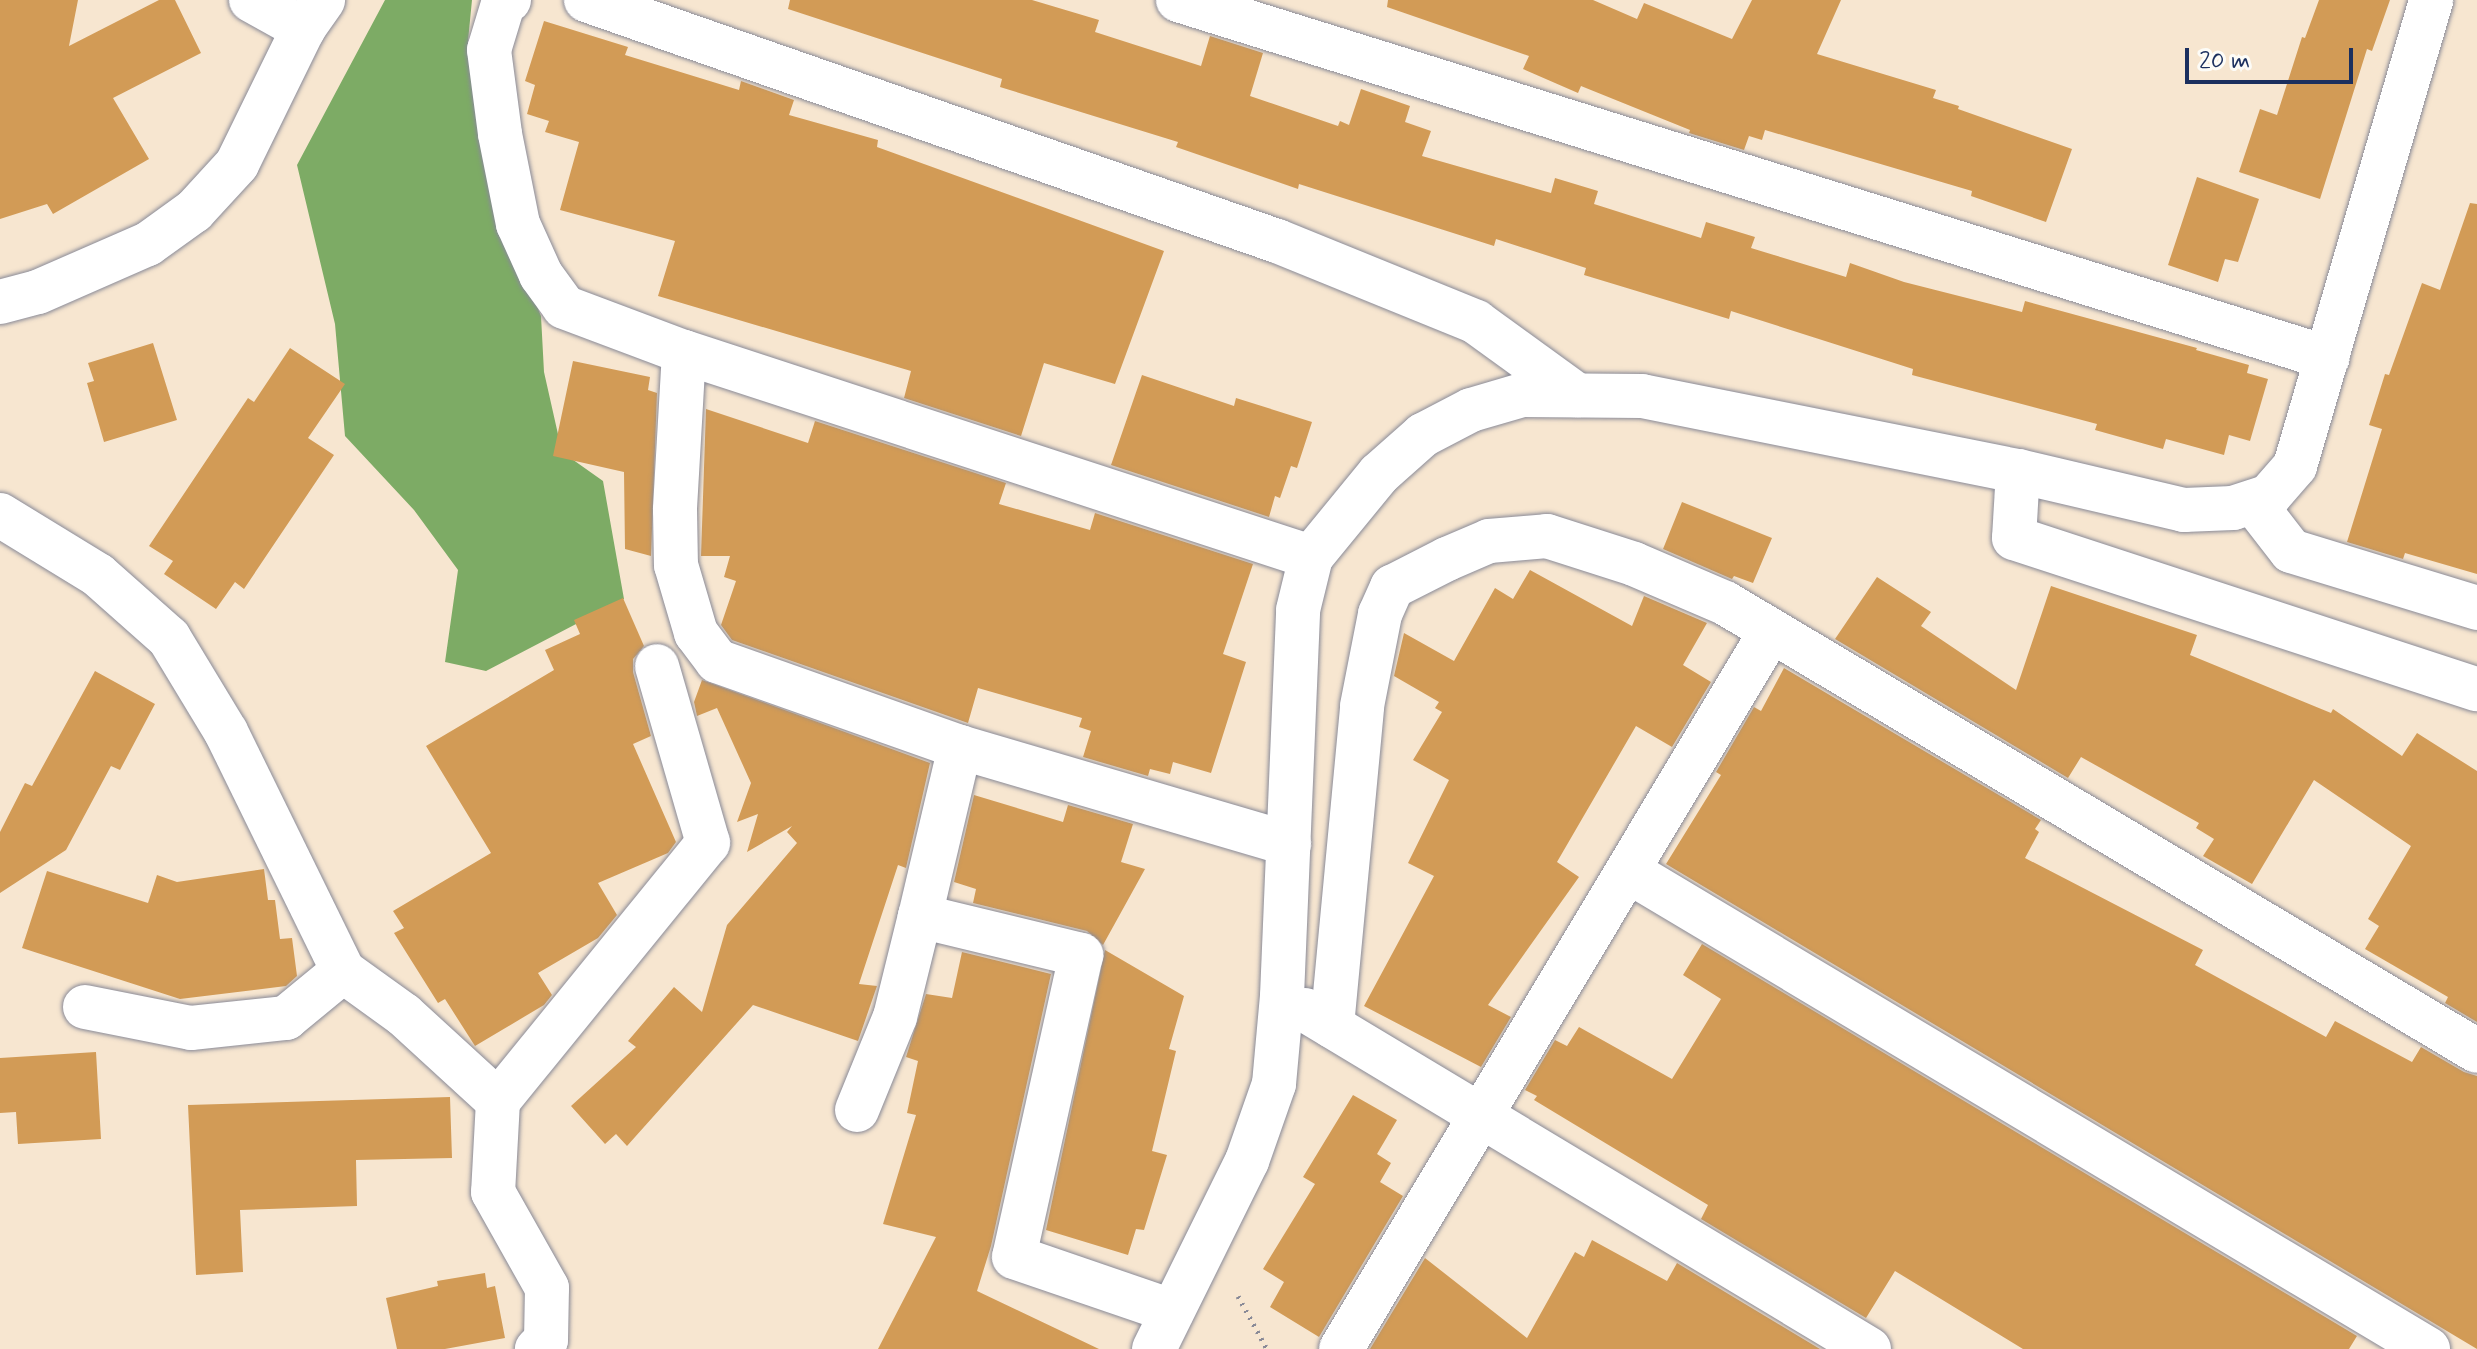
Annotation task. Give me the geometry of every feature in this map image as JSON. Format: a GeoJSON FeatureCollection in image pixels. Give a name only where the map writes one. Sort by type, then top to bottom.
{"type":"FeatureCollection","features":[{"type":"Feature","properties":{"kind":"street"},"geometry":{"type":"LineString","coordinates":[[0,302],[38,292],[148,244],[194,211],[237,164],[313,14],[251,0]]}},
{"type":"Feature","properties":{"kind":"street"},"geometry":{"type":"LineString","coordinates":[[509,0],[503,4],[489,50],[500,134],[518,224],[541,275],[564,307],[684,352],[1311,557]]}},
{"type":"Feature","properties":{"kind":"street"},"geometry":{"type":"LineString","coordinates":[[586,0],[1277,241],[1476,322],[1577,395]]}},
{"type":"Feature","properties":{"kind":"street"},"geometry":{"type":"LineString","coordinates":[[1178,0],[2328,358]]}},
{"type":"Feature","properties":{"kind":"street"},"geometry":{"type":"LineString","coordinates":[[920,916],[1081,955],[1014,1257],[1163,1330],[1247,1161],[1274,1084],[1282,996],[1293,653],[1298,610],[1311,557],[1379,474],[1423,435],[1471,410],[1522,395],[1642,396],[2018,471],[2184,510],[2233,508],[2269,496],[2295,466],[2431,0]]}},
{"type":"Feature","properties":{"kind":"street"},"geometry":{"type":"LineString","coordinates":[[684,352],[675,510],[676,565],[696,633],[717,661],[960,747],[1289,844]]}},
{"type":"Feature","properties":{"kind":"street"},"geometry":{"type":"LineString","coordinates":[[2018,471],[2014,538],[2477,689]]}},
{"type":"Feature","properties":{"kind":"street"},"geometry":{"type":"LineString","coordinates":[[2253,502],[2291,551],[2477,608]]}},
{"type":"Feature","properties":{"kind":"street"},"geometry":{"type":"LineString","coordinates":[[0,515],[98,575],[169,638],[226,732],[343,971],[404,1015],[498,1101]]}},
{"type":"Feature","properties":{"kind":"street"},"geometry":{"type":"LineString","coordinates":[[1332,1026],[1362,706],[1380,614],[1392,587],[1489,541],[1547,536],[1634,564],[1725,603],[2477,1051]]}},
{"type":"Feature","properties":{"kind":"street"},"geometry":{"type":"LineString","coordinates":[[1341,1349],[1771,631]]}},
{"type":"Feature","properties":{"kind":"street"},"geometry":{"type":"LineString","coordinates":[[537,1349],[546,1340],[547,1288],[493,1192],[498,1101],[708,843],[657,666]]}},
{"type":"Feature","properties":{"kind":"street"},"geometry":{"type":"LineString","coordinates":[[857,1110],[895,1017],[960,747]]}},
{"type":"Feature","properties":{"kind":"street"},"geometry":{"type":"LineString","coordinates":[[1628,871],[2428,1349]]}},
{"type":"Feature","properties":{"kind":"street"},"geometry":{"type":"LineString","coordinates":[[85,1007],[191,1028],[286,1018],[343,971]]}},
{"type":"Feature","properties":{"kind":"street"},"geometry":{"type":"LineString","coordinates":[[1282,996],[1479,1118],[1869,1349]]}},
{"type":"Feature","properties":{"kind":"green space"},"geometry":{"type":"Polygon","coordinates":[[[385,0],[472,0],[468,41],[480,128],[508,237],[541,316],[544,372],[562,452],[603,481],[624,599],[486,671],[445,662],[458,570],[414,510],[345,436],[335,324],[297,165],[385,0]]]}},
{"type":"Feature","properties":{"kind":"building"},"geometry":{"type":"Polygon","coordinates":[[[0,0],[78,0],[69,46],[159,0],[175,0],[201,53],[113,98],[149,159],[53,214],[47,204],[0,219],[0,0]]]}},
{"type":"Feature","properties":{"kind":"building"},"geometry":{"type":"Polygon","coordinates":[[[790,0],[1032,0],[1099,20],[1095,32],[1201,66],[1210,36],[1263,53],[1250,96],[1338,126],[1340,121],[1349,125],[1361,89],[1410,106],[1405,122],[1431,131],[1422,156],[1551,193],[1555,178],[1598,191],[1594,204],[1701,238],[1706,222],[1755,237],[1751,248],[1846,277],[1850,263],[1904,282],[2022,312],[2025,301],[2197,348],[2249,365],[2247,373],[2268,379],[2250,441],[2229,435],[2224,455],[2166,439],[2163,449],[2095,430],[2097,424],[1912,375],[1913,369],[1731,311],[1729,319],[1584,275],[1586,268],[1496,239],[1494,246],[1299,184],[1298,189],[1176,147],[1178,142],[1000,87],[1002,79],[788,9],[790,0]]]}},
{"type":"Feature","properties":{"kind":"building"},"geometry":{"type":"Polygon","coordinates":[[[1388,0],[1593,0],[1637,19],[1644,3],[1732,39],[1752,0],[1841,0],[1817,54],[1936,90],[1933,98],[1959,106],[1958,109],[2072,149],[2046,222],[1971,196],[1972,191],[1765,130],[1762,140],[1749,136],[1744,150],[1689,133],[1690,130],[1581,86],[1578,93],[1523,69],[1529,56],[1387,7],[1388,0]]]}},
{"type":"Feature","properties":{"kind":"building"},"geometry":{"type":"Polygon","coordinates":[[[2319,0],[2390,0],[2372,51],[2367,49],[2320,199],[2239,172],[2260,109],[2277,115],[2302,37],[2305,38],[2319,0]]]}},
{"type":"Feature","properties":{"kind":"building"},"geometry":{"type":"Polygon","coordinates":[[[544,21],[628,47],[625,55],[739,90],[741,81],[794,100],[789,115],[878,140],[877,147],[1164,251],[1115,384],[1044,363],[1021,436],[904,398],[911,371],[658,296],[675,241],[560,210],[579,142],[545,132],[549,121],[527,114],[535,85],[525,81],[544,21]]]}},
{"type":"Feature","properties":{"kind":"building"},"geometry":{"type":"Polygon","coordinates":[[[2197,177],[2259,199],[2238,262],[2225,259],[2218,282],[2168,265],[2197,177]]]}},
{"type":"Feature","properties":{"kind":"building"},"geometry":{"type":"Polygon","coordinates":[[[2470,203],[2477,204],[2477,574],[2405,553],[2403,559],[2347,542],[2382,429],[2369,425],[2385,374],[2389,375],[2422,283],[2440,290],[2470,203]]]}},
{"type":"Feature","properties":{"kind":"building"},"geometry":{"type":"Polygon","coordinates":[[[153,343],[177,420],[104,442],[87,383],[94,381],[88,363],[153,343]]]}},
{"type":"Feature","properties":{"kind":"building"},"geometry":{"type":"Polygon","coordinates":[[[290,348],[345,384],[308,438],[334,455],[244,589],[235,582],[216,609],[164,574],[173,561],[149,546],[248,398],[254,402],[290,348]]]}},
{"type":"Feature","properties":{"kind":"building"},"geometry":{"type":"Polygon","coordinates":[[[573,361],[650,377],[648,390],[657,393],[651,556],[625,549],[624,472],[553,456],[573,361]]]}},
{"type":"Feature","properties":{"kind":"building"},"geometry":{"type":"Polygon","coordinates":[[[1142,375],[1234,406],[1236,398],[1312,422],[1297,468],[1291,466],[1280,498],[1275,496],[1269,517],[1111,465],[1142,375]]]}},
{"type":"Feature","properties":{"kind":"building"},"geometry":{"type":"Polygon","coordinates":[[[706,409],[808,443],[815,421],[1006,483],[999,504],[1090,530],[1095,513],[1253,564],[1223,654],[1246,662],[1211,773],[1173,762],[1170,774],[1150,769],[1148,776],[1083,757],[1091,731],[1079,727],[1082,718],[978,688],[968,723],[732,640],[721,625],[736,581],[724,577],[730,556],[701,556],[706,409]]]}},
{"type":"Feature","properties":{"kind":"building"},"geometry":{"type":"Polygon","coordinates":[[[1682,502],[1772,538],[1753,583],[1734,576],[1732,579],[1663,549],[1682,502]]]}},
{"type":"Feature","properties":{"kind":"building"},"geometry":{"type":"Polygon","coordinates":[[[1530,570],[1632,626],[1644,596],[1707,623],[1683,665],[1711,682],[1672,747],[1636,726],[1557,862],[1579,877],[1488,1005],[1511,1017],[1481,1067],[1364,1006],[1434,876],[1408,863],[1449,780],[1413,760],[1442,712],[1435,708],[1439,702],[1394,676],[1404,633],[1454,661],[1495,588],[1513,599],[1530,570]]]}},
{"type":"Feature","properties":{"kind":"building"},"geometry":{"type":"Polygon","coordinates":[[[1877,577],[1931,612],[1921,626],[2016,690],[2051,586],[2197,635],[2190,655],[2331,713],[2333,709],[2402,756],[2417,733],[2477,771],[2477,1022],[2445,1003],[2448,997],[2365,949],[2379,926],[2368,919],[2411,846],[2314,780],[2252,884],[2203,856],[2214,839],[2196,828],[2199,823],[2081,757],[2068,778],[1835,639],[1877,577]]]}},
{"type":"Feature","properties":{"kind":"building"},"geometry":{"type":"Polygon","coordinates":[[[623,598],[644,646],[633,659],[633,672],[651,736],[633,744],[676,842],[668,853],[598,883],[617,915],[598,938],[538,973],[552,995],[544,1005],[475,1046],[445,999],[438,1003],[394,933],[404,928],[393,911],[491,853],[426,746],[554,670],[545,650],[580,634],[574,620],[623,598]]]}},
{"type":"Feature","properties":{"kind":"building"},"geometry":{"type":"Polygon","coordinates":[[[1784,668],[2041,820],[2035,829],[2039,832],[2025,858],[2203,950],[2195,965],[2326,1037],[2335,1021],[2412,1062],[2421,1047],[2464,1072],[2477,1076],[2477,1349],[1666,864],[1721,775],[1716,772],[1754,707],[1761,711],[1784,668]]]}},
{"type":"Feature","properties":{"kind":"building"},"geometry":{"type":"Polygon","coordinates":[[[95,671],[155,704],[120,770],[111,766],[66,850],[0,893],[0,832],[25,783],[32,786],[95,671]]]}},
{"type":"Feature","properties":{"kind":"building"},"geometry":{"type":"Polygon","coordinates":[[[702,680],[930,763],[906,868],[898,865],[859,984],[877,986],[858,1041],[753,1005],[627,1146],[616,1134],[605,1144],[571,1106],[636,1047],[628,1041],[674,987],[702,1012],[727,925],[797,843],[787,832],[792,826],[747,852],[758,814],[737,822],[751,783],[717,708],[697,716],[694,702],[702,680]]]}},
{"type":"Feature","properties":{"kind":"building"},"geometry":{"type":"Polygon","coordinates":[[[974,795],[1063,822],[1068,805],[1133,824],[1121,862],[1145,869],[1103,945],[1087,931],[973,903],[976,889],[954,882],[974,795]]]}},
{"type":"Feature","properties":{"kind":"building"},"geometry":{"type":"Polygon","coordinates":[[[264,869],[268,900],[275,900],[280,939],[292,938],[297,976],[286,986],[180,999],[22,948],[47,871],[148,903],[157,875],[177,882],[264,869]]]}},
{"type":"Feature","properties":{"kind":"building"},"geometry":{"type":"Polygon","coordinates":[[[1702,944],[2357,1336],[2349,1349],[2023,1349],[1895,1271],[1866,1318],[1701,1219],[1708,1205],[1534,1100],[1537,1096],[1525,1090],[1555,1040],[1567,1046],[1579,1027],[1672,1079],[1721,999],[1683,975],[1702,944]]]}},
{"type":"Feature","properties":{"kind":"building"},"geometry":{"type":"Polygon","coordinates":[[[1105,950],[1184,996],[1169,1049],[1176,1051],[1152,1151],[1167,1155],[1144,1230],[1136,1229],[1128,1255],[1046,1230],[1105,950]]]}},
{"type":"Feature","properties":{"kind":"building"},"geometry":{"type":"Polygon","coordinates":[[[962,952],[1051,974],[991,1246],[977,1291],[1099,1349],[878,1349],[936,1237],[883,1224],[916,1115],[907,1113],[918,1061],[906,1057],[926,994],[952,998],[962,952]]]}},
{"type":"Feature","properties":{"kind":"building"},"geometry":{"type":"Polygon","coordinates":[[[96,1052],[101,1139],[18,1144],[16,1112],[0,1113],[0,1058],[96,1052]]]}},
{"type":"Feature","properties":{"kind":"building"},"geometry":{"type":"Polygon","coordinates":[[[1353,1095],[1397,1120],[1377,1154],[1391,1163],[1380,1182],[1403,1196],[1319,1337],[1270,1307],[1284,1282],[1263,1269],[1315,1184],[1303,1177],[1353,1095]]]}},
{"type":"Feature","properties":{"kind":"building"},"geometry":{"type":"Polygon","coordinates":[[[450,1097],[452,1158],[356,1160],[357,1206],[240,1210],[243,1272],[196,1275],[188,1105],[450,1097]]]}},
{"type":"Feature","properties":{"kind":"building"},"geometry":{"type":"Polygon","coordinates":[[[1592,1240],[1667,1281],[1677,1263],[1820,1349],[1370,1349],[1425,1258],[1527,1338],[1575,1252],[1584,1257],[1592,1240]]]}},
{"type":"Feature","properties":{"kind":"building"},"geometry":{"type":"Polygon","coordinates":[[[485,1273],[487,1288],[495,1286],[505,1338],[445,1349],[397,1349],[386,1298],[438,1286],[437,1281],[485,1273]]]}}]}
